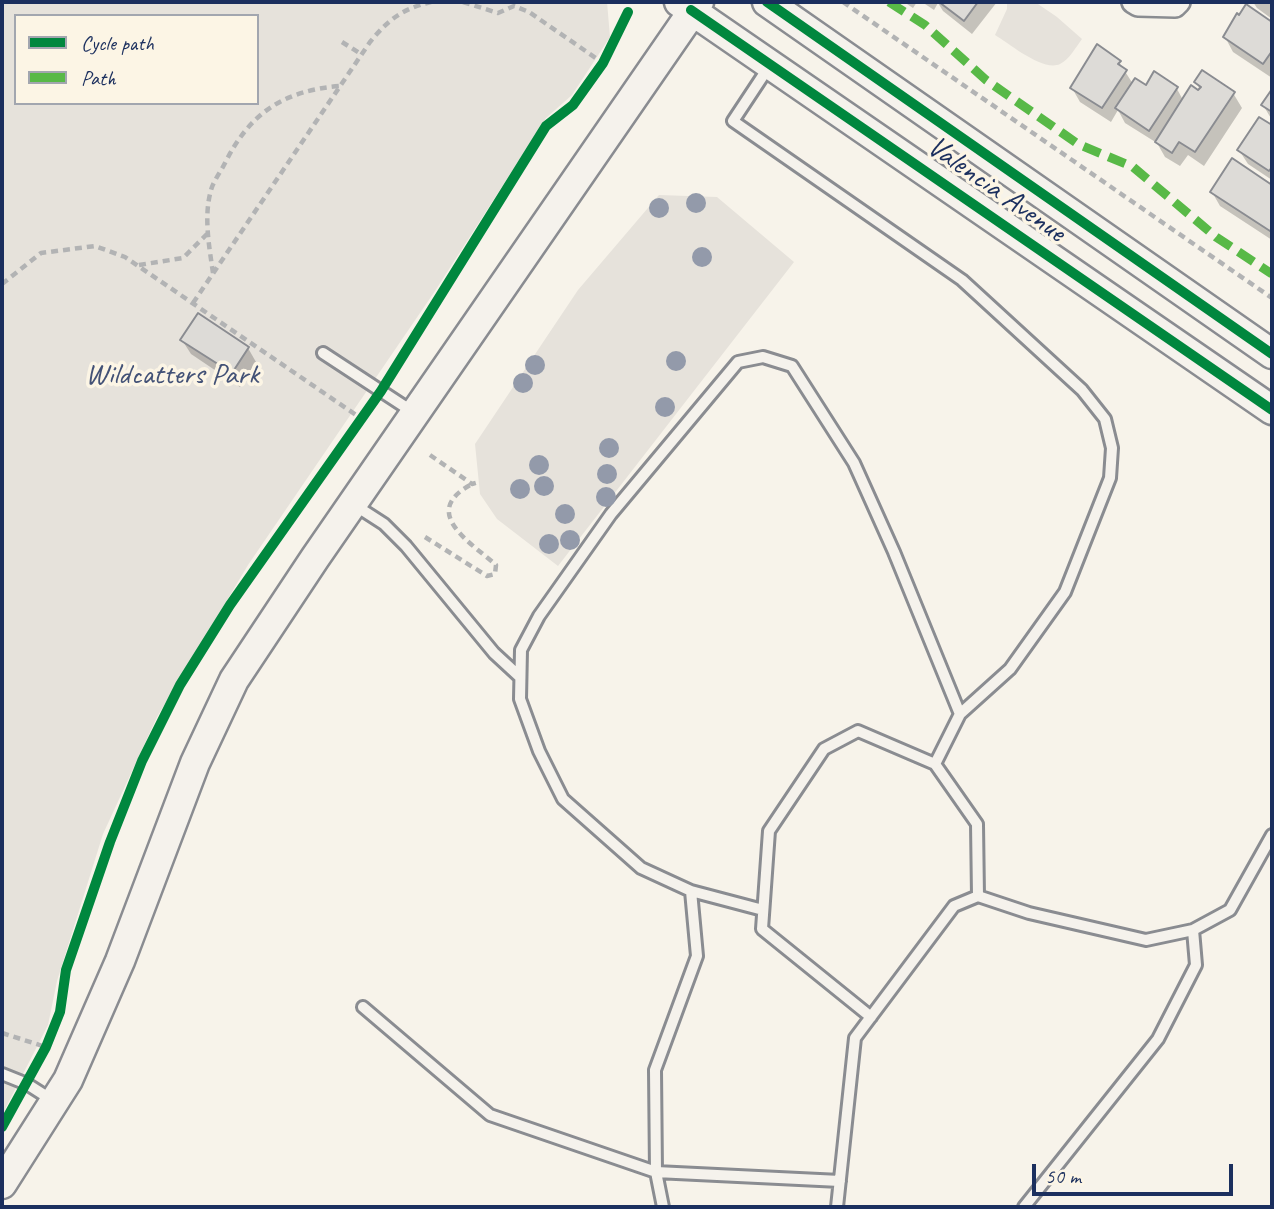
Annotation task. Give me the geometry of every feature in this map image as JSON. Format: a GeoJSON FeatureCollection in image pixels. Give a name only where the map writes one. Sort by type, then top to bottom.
{"type":"FeatureCollection","features":[{"type":"Feature","properties":{"kind":"street","name":"Valencia Avenue"},"geometry":{"type":"LineString","coordinates":[[767,2],[1272,354]]}},
{"type":"Feature","properties":{"kind":"street"},"geometry":{"type":"LineString","coordinates":[[1133,2],[1138,5],[1177,4]]}},
{"type":"Feature","properties":{"kind":"street","name":"Valencia Avenue"},"geometry":{"type":"LineString","coordinates":[[691,4],[771,64],[1272,410]]}},
{"type":"Feature","properties":{"kind":"street"},"geometry":{"type":"LineString","coordinates":[[2,1184],[68,1080],[120,961],[195,763],[234,680],[691,4]]}},
{"type":"Feature","properties":{"kind":"lane"},"geometry":{"type":"LineString","coordinates":[[771,64],[733,121],[962,280],[1082,390],[1105,419],[1112,448],[1110,478],[1065,592],[1010,669],[960,714],[935,764]]}},
{"type":"Feature","properties":{"kind":"lane"},"geometry":{"type":"LineString","coordinates":[[323,353],[415,414]]}},
{"type":"Feature","properties":{"kind":"lane"},"geometry":{"type":"LineString","coordinates":[[763,910],[691,891],[641,868],[564,799],[540,751],[520,699],[520,650],[539,616],[611,514],[738,362],[762,357],[792,366],[854,463],[894,552],[960,714]]}},
{"type":"Feature","properties":{"kind":"lane"},"geometry":{"type":"LineString","coordinates":[[353,504],[384,524],[406,546],[494,653],[520,677]]}},
{"type":"Feature","properties":{"kind":"lane"},"geometry":{"type":"LineString","coordinates":[[871,1017],[762,929],[769,831],[824,749],[858,731],[935,764],[977,824],[978,896]]}},
{"type":"Feature","properties":{"kind":"lane"},"geometry":{"type":"LineString","coordinates":[[837,1207],[855,1038],[954,906],[978,896],[1029,913],[1146,940],[1193,930],[1230,910],[1272,835]]}},
{"type":"Feature","properties":{"kind":"lane"},"geometry":{"type":"LineString","coordinates":[[663,1207],[656,1172],[654,1070],[697,956],[691,891]]}},
{"type":"Feature","properties":{"kind":"lane"},"geometry":{"type":"LineString","coordinates":[[1024,1207],[1158,1039],[1196,965],[1193,930]]}},
{"type":"Feature","properties":{"kind":"lane"},"geometry":{"type":"LineString","coordinates":[[363,1007],[490,1115],[656,1172],[840,1181]]}},
{"type":"Feature","properties":{"kind":"lane"},"geometry":{"type":"LineString","coordinates":[[2,1074],[27,1084],[55,1101]]}},
{"type":"Feature","properties":{"kind":"path"},"geometry":{"type":"LineString","coordinates":[[193,303],[381,28],[402,10],[428,2]]}},
{"type":"Feature","properties":{"kind":"path"},"geometry":{"type":"LineString","coordinates":[[463,2],[498,13],[514,6],[529,12],[605,58],[596,73]]}},
{"type":"Feature","properties":{"kind":"path"},"geometry":{"type":"LineString","coordinates":[[843,2],[1272,298]]}},
{"type":"Feature","properties":{"kind":"path"},"geometry":{"type":"LineString","coordinates":[[342,42],[361,54]]}},
{"type":"Feature","properties":{"kind":"path"},"geometry":{"type":"LineString","coordinates":[[213,273],[207,233],[212,188],[234,144],[248,124],[290,96],[314,88],[340,86]]}},
{"type":"Feature","properties":{"kind":"path"},"geometry":{"type":"LineString","coordinates":[[137,265],[183,258],[207,233]]}},
{"type":"Feature","properties":{"kind":"path"},"geometry":{"type":"LineString","coordinates":[[2,284],[41,253],[95,246],[125,257],[362,419]]}},
{"type":"Feature","properties":{"kind":"path"},"geometry":{"type":"LineString","coordinates":[[355,429],[381,391]]}},
{"type":"Feature","properties":{"kind":"path"},"geometry":{"type":"LineString","coordinates":[[430,455],[472,484]]}},
{"type":"Feature","properties":{"kind":"path"},"geometry":{"type":"LineString","coordinates":[[406,546],[416,531],[487,576],[495,574],[496,565],[457,531],[450,520],[449,506],[453,495],[479,482]]}},
{"type":"Feature","properties":{"kind":"path"},"geometry":{"type":"LineString","coordinates":[[2,1032],[46,1047]]}},
{"type":"Feature","properties":{"kind":"path"},"geometry":{"type":"LineString","coordinates":[[27,1084],[50,1035]]}},
{"type":"Feature","properties":{"kind":"green space","name":"Wildcatters Park"},"geometry":{"type":"Polygon","coordinates":[[[2,2],[607,2],[610,37],[572,95],[546,118],[435,291],[248,565],[157,717],[103,834],[57,981],[48,1025],[2,1115],[2,2]]]}},
{"type":"Feature","properties":{"kind":"green space"},"geometry":{"type":"Polygon","coordinates":[[[1007,2],[1035,2],[1082,39],[1060,64],[1036,61],[995,35],[1007,9],[1007,2]]]}},
{"type":"Feature","properties":{"kind":"green space"},"geometry":{"type":"Polygon","coordinates":[[[659,195],[717,197],[794,262],[558,566],[497,519],[480,494],[475,444],[578,290],[659,195]]]}},
{"type":"Feature","properties":{"kind":"building"},"geometry":{"type":"Polygon","coordinates":[[[939,2],[978,2],[964,21],[939,2]]]}},
{"type":"Feature","properties":{"kind":"building"},"geometry":{"type":"Polygon","coordinates":[[[1246,4],[1272,22],[1272,51],[1263,64],[1223,37],[1237,13],[1239,15],[1246,4]]]}},
{"type":"Feature","properties":{"kind":"building"},"geometry":{"type":"Polygon","coordinates":[[[1097,44],[1121,61],[1118,64],[1127,70],[1102,108],[1070,88],[1097,44]]]}},
{"type":"Feature","properties":{"kind":"building"},"geometry":{"type":"Polygon","coordinates":[[[1202,70],[1235,92],[1195,152],[1179,142],[1172,153],[1155,142],[1191,85],[1198,90],[1201,87],[1194,82],[1202,70]]]}},
{"type":"Feature","properties":{"kind":"building"},"geometry":{"type":"Polygon","coordinates":[[[1154,71],[1178,87],[1149,131],[1115,108],[1135,78],[1146,85],[1154,71]]]}},
{"type":"Feature","properties":{"kind":"building"},"geometry":{"type":"Polygon","coordinates":[[[1272,89],[1272,112],[1261,105],[1272,89]]]}},
{"type":"Feature","properties":{"kind":"building"},"geometry":{"type":"Polygon","coordinates":[[[1259,117],[1272,125],[1272,167],[1269,171],[1237,150],[1259,117]]]}},
{"type":"Feature","properties":{"kind":"building"},"geometry":{"type":"Polygon","coordinates":[[[1232,158],[1272,185],[1270,231],[1210,192],[1232,158]]]}},
{"type":"Feature","properties":{"kind":"building"},"geometry":{"type":"Polygon","coordinates":[[[198,313],[249,347],[232,373],[180,340],[198,313]]]}},
{"type":"Feature","properties":{"kind":"marked path"},"geometry":{"type":"LineString","coordinates":[[889,2],[925,25],[986,80],[1078,144],[1133,167],[1216,237],[1272,274]]}},
{"type":"Feature","properties":{"kind":"cycle path"},"geometry":{"type":"LineString","coordinates":[[767,2],[1272,354]]}},
{"type":"Feature","properties":{"kind":"cycle path"},"geometry":{"type":"LineString","coordinates":[[691,10],[1272,410]]}},
{"type":"Feature","properties":{"kind":"cycle path"},"geometry":{"type":"LineString","coordinates":[[2,1127],[46,1047],[60,1012],[66,970],[110,842],[142,761],[180,685],[230,605],[381,391],[546,126],[573,105],[603,63],[628,12]]}}]}
